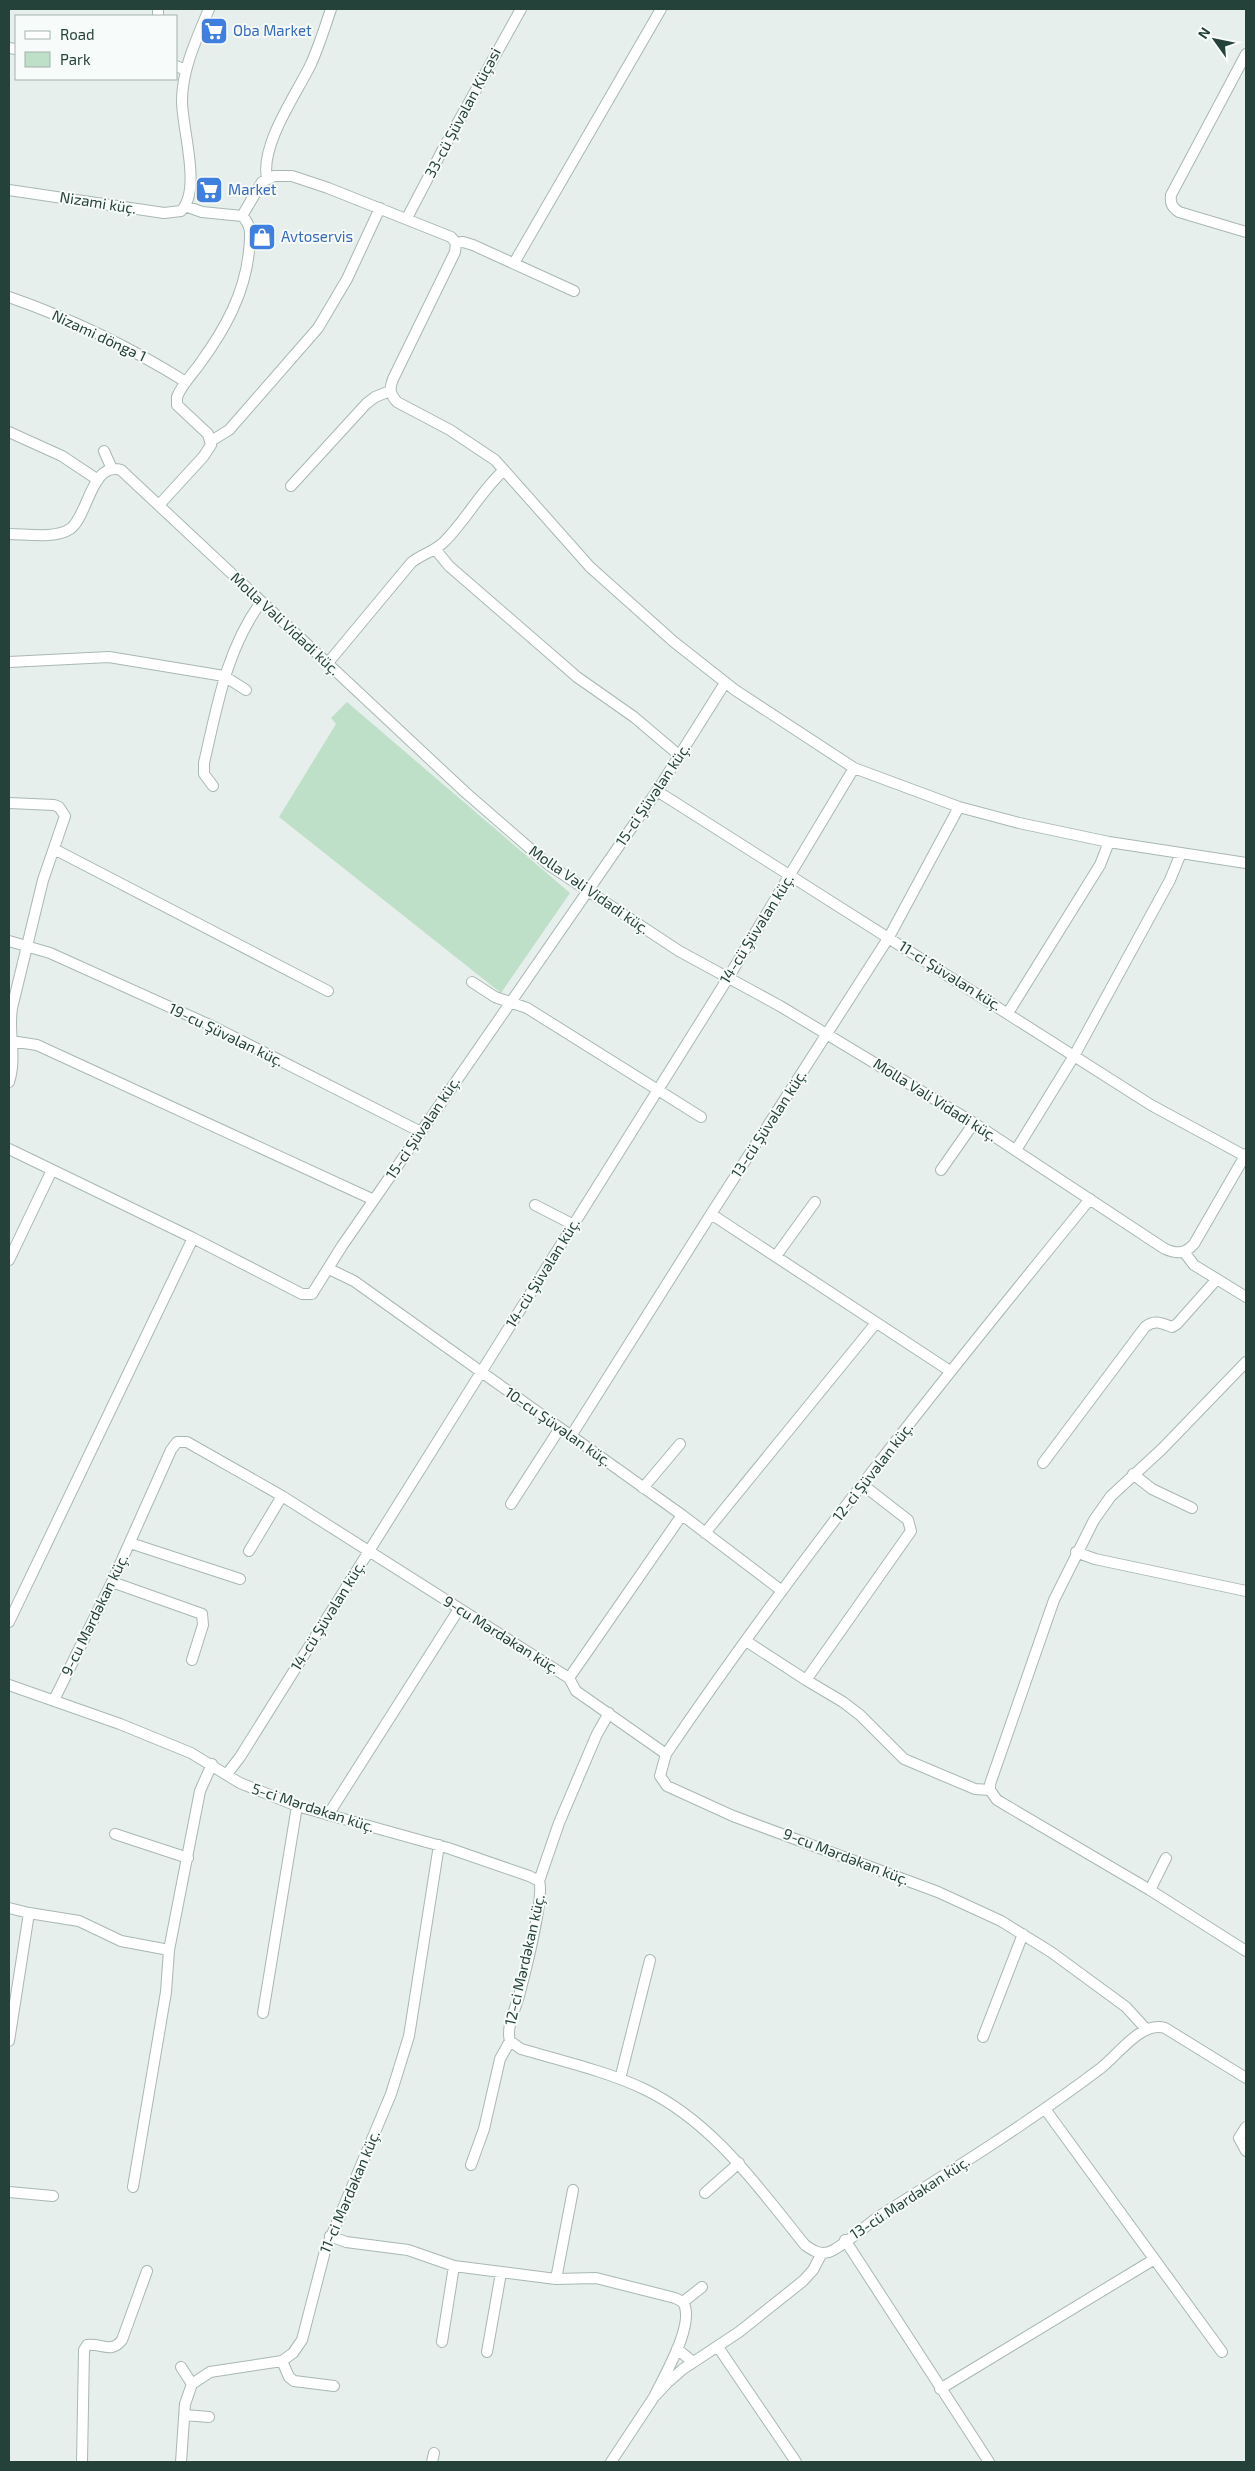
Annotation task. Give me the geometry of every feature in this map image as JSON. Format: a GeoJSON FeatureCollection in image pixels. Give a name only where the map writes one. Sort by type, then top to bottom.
{"type":"FeatureCollection","features":[{"type":"Feature","properties":{"kind":"street"},"geometry":{"type":"LineString","coordinates":[[210,9],[181,68],[182,101],[190,181],[185,206],[202,212],[242,216],[249,225],[250,231],[248,265],[243,284],[226,322],[179,392],[177,405],[208,434],[212,441]]}},
{"type":"Feature","properties":{"kind":"street"},"geometry":{"type":"LineString","coordinates":[[266,178],[266,161],[280,123],[312,61],[331,9]]}},
{"type":"Feature","properties":{"kind":"street","name":"33-cü Şüvəlan Küçəsi"},"geometry":{"type":"LineString","coordinates":[[407,218],[521,9]]}},
{"type":"Feature","properties":{"kind":"street"},"geometry":{"type":"LineString","coordinates":[[514,263],[661,9]]}},
{"type":"Feature","properties":{"kind":"street"},"geometry":{"type":"LineString","coordinates":[[1246,54],[1171,195],[1170,201],[1172,207],[1179,212],[1246,232]]}},
{"type":"Feature","properties":{"kind":"street"},"geometry":{"type":"LineString","coordinates":[[242,216],[259,185],[266,178],[292,176],[407,218],[446,234],[456,243]]}},
{"type":"Feature","properties":{"kind":"street","name":"Nizami küç."},"geometry":{"type":"LineString","coordinates":[[9,190],[164,213],[176,212],[185,206]]}},
{"type":"Feature","properties":{"kind":"street"},"geometry":{"type":"LineString","coordinates":[[159,505],[204,457],[212,441],[229,430],[318,328],[347,279],[380,208]]}},
{"type":"Feature","properties":{"kind":"street"},"geometry":{"type":"LineString","coordinates":[[456,243],[463,242],[473,245],[574,291]]}},
{"type":"Feature","properties":{"kind":"street"},"geometry":{"type":"LineString","coordinates":[[456,243],[453,257],[396,371],[390,391],[397,402],[474,445],[504,470],[590,567],[674,642],[725,684],[854,768],[959,807],[1019,823],[1109,842],[1246,863]]}},
{"type":"Feature","properties":{"kind":"street","name":"Nizami döngə 1"},"geometry":{"type":"LineString","coordinates":[[9,297],[71,320],[126,346],[186,382]]}},
{"type":"Feature","properties":{"kind":"street"},"geometry":{"type":"LineString","coordinates":[[292,486],[366,404],[375,397],[390,391]]}},
{"type":"Feature","properties":{"kind":"street"},"geometry":{"type":"LineString","coordinates":[[9,432],[62,456],[98,480]]}},
{"type":"Feature","properties":{"kind":"street"},"geometry":{"type":"LineString","coordinates":[[9,534],[50,534],[69,530],[77,521],[98,480],[103,474],[112,469],[104,451]]}},
{"type":"Feature","properties":{"kind":"street","name":"Molla Vəli Vidadi küç."},"geometry":{"type":"LineString","coordinates":[[112,469],[126,473],[327,664],[521,842],[586,891],[680,951],[827,1034],[974,1123],[1165,1249],[1178,1253],[1184,1252]]}},
{"type":"Feature","properties":{"kind":"street"},"geometry":{"type":"LineString","coordinates":[[327,664],[411,563],[418,556],[435,549],[449,536],[489,484],[504,470]]}},
{"type":"Feature","properties":{"kind":"street"},"geometry":{"type":"LineString","coordinates":[[435,549],[449,566],[577,676],[634,717],[680,756]]}},
{"type":"Feature","properties":{"kind":"street"},"geometry":{"type":"LineString","coordinates":[[213,786],[204,774],[204,763],[224,676],[241,632],[261,602]]}},
{"type":"Feature","properties":{"kind":"street"},"geometry":{"type":"LineString","coordinates":[[9,662],[109,658],[224,676],[246,690]]}},
{"type":"Feature","properties":{"kind":"street","name":"15-ci Şüvəlan küç."},"geometry":{"type":"LineString","coordinates":[[9,1149],[193,1238],[307,1296],[316,1290],[374,1200],[657,791],[725,684]]}},
{"type":"Feature","properties":{"kind":"street","name":"14-cü Şüvəlan küç."},"geometry":{"type":"LineString","coordinates":[[227,1774],[728,978],[854,768]]}},
{"type":"Feature","properties":{"kind":"street","name":"11-ci Şüvəlan küç."},"geometry":{"type":"LineString","coordinates":[[657,791],[1167,1114],[1246,1155]]}},
{"type":"Feature","properties":{"kind":"street"},"geometry":{"type":"LineString","coordinates":[[9,803],[54,805],[59,807],[65,816],[43,880],[12,1008],[10,1075]]}},
{"type":"Feature","properties":{"kind":"street","name":"13-cü Şüvəlan küç."},"geometry":{"type":"LineString","coordinates":[[572,1436],[711,1214],[889,938],[959,807]]}},
{"type":"Feature","properties":{"kind":"street"},"geometry":{"type":"LineString","coordinates":[[1008,1013],[1100,865],[1109,842]]}},
{"type":"Feature","properties":{"kind":"street"},"geometry":{"type":"LineString","coordinates":[[54,849],[328,991]]}},
{"type":"Feature","properties":{"kind":"street"},"geometry":{"type":"LineString","coordinates":[[1016,1150],[1074,1056],[1170,880],[1181,853]]}},
{"type":"Feature","properties":{"kind":"street","name":"19-cu Şüvəlan küç."},"geometry":{"type":"LineString","coordinates":[[9,941],[28,946],[69,962],[212,1026],[421,1132]]}},
{"type":"Feature","properties":{"kind":"street"},"geometry":{"type":"LineString","coordinates":[[472,982],[495,996],[527,1008],[701,1117]]}},
{"type":"Feature","properties":{"kind":"street"},"geometry":{"type":"LineString","coordinates":[[11,1041],[37,1045],[374,1200]]}},
{"type":"Feature","properties":{"kind":"street"},"geometry":{"type":"LineString","coordinates":[[941,1170],[974,1123]]}},
{"type":"Feature","properties":{"kind":"street"},"geometry":{"type":"LineString","coordinates":[[1246,1155],[1200,1236],[1189,1250],[1184,1252],[1194,1265],[1246,1297]]}},
{"type":"Feature","properties":{"kind":"street"},"geometry":{"type":"LineString","coordinates":[[9,1260],[52,1170]]}},
{"type":"Feature","properties":{"kind":"street","name":"12-ci Şüvəlan küç."},"geometry":{"type":"LineString","coordinates":[[666,1754],[782,1591],[950,1371],[1090,1199]]}},
{"type":"Feature","properties":{"kind":"street"},"geometry":{"type":"LineString","coordinates":[[776,1256],[815,1202]]}},
{"type":"Feature","properties":{"kind":"street"},"geometry":{"type":"LineString","coordinates":[[535,1205],[572,1224]]}},
{"type":"Feature","properties":{"kind":"street"},"geometry":{"type":"LineString","coordinates":[[711,1214],[950,1371]]}},
{"type":"Feature","properties":{"kind":"street"},"geometry":{"type":"LineString","coordinates":[[9,1622],[193,1238]]}},
{"type":"Feature","properties":{"kind":"street","name":"10-cu Şüvəlan küç."},"geometry":{"type":"LineString","coordinates":[[329,1269],[354,1281],[682,1515],[782,1591]]}},
{"type":"Feature","properties":{"kind":"street"},"geometry":{"type":"LineString","coordinates":[[1043,1463],[1145,1327],[1155,1322],[1172,1326],[1177,1324],[1217,1279]]}},
{"type":"Feature","properties":{"kind":"street"},"geometry":{"type":"LineString","coordinates":[[705,1533],[876,1323]]}},
{"type":"Feature","properties":{"kind":"street"},"geometry":{"type":"LineString","coordinates":[[1246,1362],[1162,1449],[1133,1474],[1102,1508],[1076,1552],[1054,1600],[991,1777],[990,1790],[1000,1803],[1150,1890],[1246,1951]]}},
{"type":"Feature","properties":{"kind":"street"},"geometry":{"type":"LineString","coordinates":[[511,1504],[560,1428]]}},
{"type":"Feature","properties":{"kind":"street","name":"9-cu Mərdəkan küç."},"geometry":{"type":"LineString","coordinates":[[54,1700],[112,1582],[170,1450],[178,1442],[187,1442],[282,1496],[569,1678],[576,1691],[666,1754],[660,1776],[668,1786],[734,1816],[840,1854],[971,1906],[1024,1934],[1126,2007],[1146,2029]]}},
{"type":"Feature","properties":{"kind":"street"},"geometry":{"type":"LineString","coordinates":[[643,1488],[680,1444]]}},
{"type":"Feature","properties":{"kind":"street"},"geometry":{"type":"LineString","coordinates":[[1133,1474],[1152,1489],[1192,1508]]}},
{"type":"Feature","properties":{"kind":"street"},"geometry":{"type":"LineString","coordinates":[[806,1680],[911,1531],[908,1520],[863,1485]]}},
{"type":"Feature","properties":{"kind":"street"},"geometry":{"type":"LineString","coordinates":[[249,1551],[282,1496]]}},
{"type":"Feature","properties":{"kind":"street"},"geometry":{"type":"LineString","coordinates":[[569,1678],[682,1515]]}},
{"type":"Feature","properties":{"kind":"street"},"geometry":{"type":"LineString","coordinates":[[130,1543],[240,1579]]}},
{"type":"Feature","properties":{"kind":"street"},"geometry":{"type":"LineString","coordinates":[[1076,1552],[1095,1559],[1246,1590]]}},
{"type":"Feature","properties":{"kind":"street"},"geometry":{"type":"LineString","coordinates":[[112,1582],[202,1614],[203,1625],[192,1660]]}},
{"type":"Feature","properties":{"kind":"street"},"geometry":{"type":"LineString","coordinates":[[328,1815],[459,1609]]}},
{"type":"Feature","properties":{"kind":"street"},"geometry":{"type":"LineString","coordinates":[[746,1641],[843,1702],[860,1715],[904,1759],[975,1789],[990,1790]]}},
{"type":"Feature","properties":{"kind":"street","name":"5-ci Mərdəkan küç."},"geometry":{"type":"LineString","coordinates":[[9,1685],[120,1724],[191,1753],[250,1788],[297,1806],[439,1845],[530,1876],[539,1881]]}},
{"type":"Feature","properties":{"kind":"street","name":"12-ci Mərdəkan küç."},"geometry":{"type":"LineString","coordinates":[[609,1713],[597,1734],[559,1823],[539,1881],[539,1901],[525,1968],[509,2029],[510,2041],[521,2049],[620,2079],[647,2090],[681,2112],[713,2137],[739,2163],[805,2244],[822,2253]]}},
{"type":"Feature","properties":{"kind":"street"},"geometry":{"type":"LineString","coordinates":[[133,2187],[166,1992],[169,1950],[200,1791],[212,1764]]}},
{"type":"Feature","properties":{"kind":"street"},"geometry":{"type":"LineString","coordinates":[[263,2013],[297,1806]]}},
{"type":"Feature","properties":{"kind":"street"},"geometry":{"type":"LineString","coordinates":[[116,1834],[188,1858]]}},
{"type":"Feature","properties":{"kind":"street","name":"11-ci Mərdəkan küç."},"geometry":{"type":"LineString","coordinates":[[282,2361],[292,2354],[302,2340],[314,2285],[330,2236],[391,2094],[409,2036],[439,1845]]}},
{"type":"Feature","properties":{"kind":"street"},"geometry":{"type":"LineString","coordinates":[[1150,1890],[1166,1858]]}},
{"type":"Feature","properties":{"kind":"street"},"geometry":{"type":"LineString","coordinates":[[9,1908],[79,1921],[121,1941],[169,1950]]}},
{"type":"Feature","properties":{"kind":"street"},"geometry":{"type":"LineString","coordinates":[[9,2041],[29,1913]]}},
{"type":"Feature","properties":{"kind":"street"},"geometry":{"type":"LineString","coordinates":[[983,2037],[1024,1934]]}},
{"type":"Feature","properties":{"kind":"street"},"geometry":{"type":"LineString","coordinates":[[620,2079],[650,1960]]}},
{"type":"Feature","properties":{"kind":"street"},"geometry":{"type":"LineString","coordinates":[[1146,2029],[1160,2026],[1166,2028],[1246,2078]]}},
{"type":"Feature","properties":{"kind":"street","name":"13-cü Mərdəkan küç."},"geometry":{"type":"LineString","coordinates":[[822,2253],[834,2249],[1045,2109],[1104,2066],[1146,2029]]}},
{"type":"Feature","properties":{"kind":"street"},"geometry":{"type":"LineString","coordinates":[[472,2165],[484,2129],[498,2066],[510,2041]]}},
{"type":"Feature","properties":{"kind":"street"},"geometry":{"type":"LineString","coordinates":[[1045,2109],[1153,2260],[1222,2352]]}},
{"type":"Feature","properties":{"kind":"street"},"geometry":{"type":"LineString","coordinates":[[1246,2128],[1239,2138],[1246,2151]]}},
{"type":"Feature","properties":{"kind":"street"},"geometry":{"type":"LineString","coordinates":[[704,2193],[739,2163]]}},
{"type":"Feature","properties":{"kind":"street"},"geometry":{"type":"LineString","coordinates":[[556,2279],[573,2190]]}},
{"type":"Feature","properties":{"kind":"street"},"geometry":{"type":"LineString","coordinates":[[9,2192],[53,2196]]}},
{"type":"Feature","properties":{"kind":"street"},"geometry":{"type":"LineString","coordinates":[[330,2236],[346,2242],[408,2250],[454,2266],[556,2279],[596,2278],[683,2302]]}},
{"type":"Feature","properties":{"kind":"street"},"geometry":{"type":"LineString","coordinates":[[845,2240],[989,2462]]}},
{"type":"Feature","properties":{"kind":"street"},"geometry":{"type":"LineString","coordinates":[[654,2397],[667,2383],[693,2362],[718,2347],[803,2281],[813,2270],[822,2253]]}},
{"type":"Feature","properties":{"kind":"street"},"geometry":{"type":"LineString","coordinates":[[940,2389],[1153,2260]]}},
{"type":"Feature","properties":{"kind":"street"},"geometry":{"type":"LineString","coordinates":[[442,2342],[454,2266]]}},
{"type":"Feature","properties":{"kind":"street"},"geometry":{"type":"LineString","coordinates":[[82,2462],[84,2350],[87,2345],[112,2349],[122,2340],[147,2271]]}},
{"type":"Feature","properties":{"kind":"street"},"geometry":{"type":"LineString","coordinates":[[487,2352],[501,2272]]}},
{"type":"Feature","properties":{"kind":"street"},"geometry":{"type":"LineString","coordinates":[[683,2302],[702,2286]]}},
{"type":"Feature","properties":{"kind":"street"},"geometry":{"type":"LineString","coordinates":[[611,2462],[654,2397],[677,2349],[687,2316],[683,2302]]}},
{"type":"Feature","properties":{"kind":"street"},"geometry":{"type":"LineString","coordinates":[[718,2347],[796,2462]]}},
{"type":"Feature","properties":{"kind":"street"},"geometry":{"type":"LineString","coordinates":[[677,2349],[693,2362]]}},
{"type":"Feature","properties":{"kind":"street"},"geometry":{"type":"LineString","coordinates":[[182,2462],[187,2395],[192,2384],[210,2372],[282,2361],[290,2377],[294,2380],[334,2386]]}},
{"type":"Feature","properties":{"kind":"street"},"geometry":{"type":"LineString","coordinates":[[181,2367],[192,2384]]}},
{"type":"Feature","properties":{"kind":"street"},"geometry":{"type":"LineString","coordinates":[[185,2415],[209,2417]]}},
{"type":"Feature","properties":{"kind":"green space"},"geometry":{"type":"Polygon","coordinates":[[[347,702],[570,893],[501,993],[279,817],[336,724],[331,718],[347,702]]]}},
{"type":"Feature","properties":{"kind":"place","name":"Oba Market"},"geometry":{"type":"Point","coordinates":[214,31]}},
{"type":"Feature","properties":{"kind":"place","name":"Market"},"geometry":{"type":"Point","coordinates":[209,190]}},
{"type":"Feature","properties":{"kind":"place","name":"Avtoservis"},"geometry":{"type":"Point","coordinates":[262,237]}}]}
